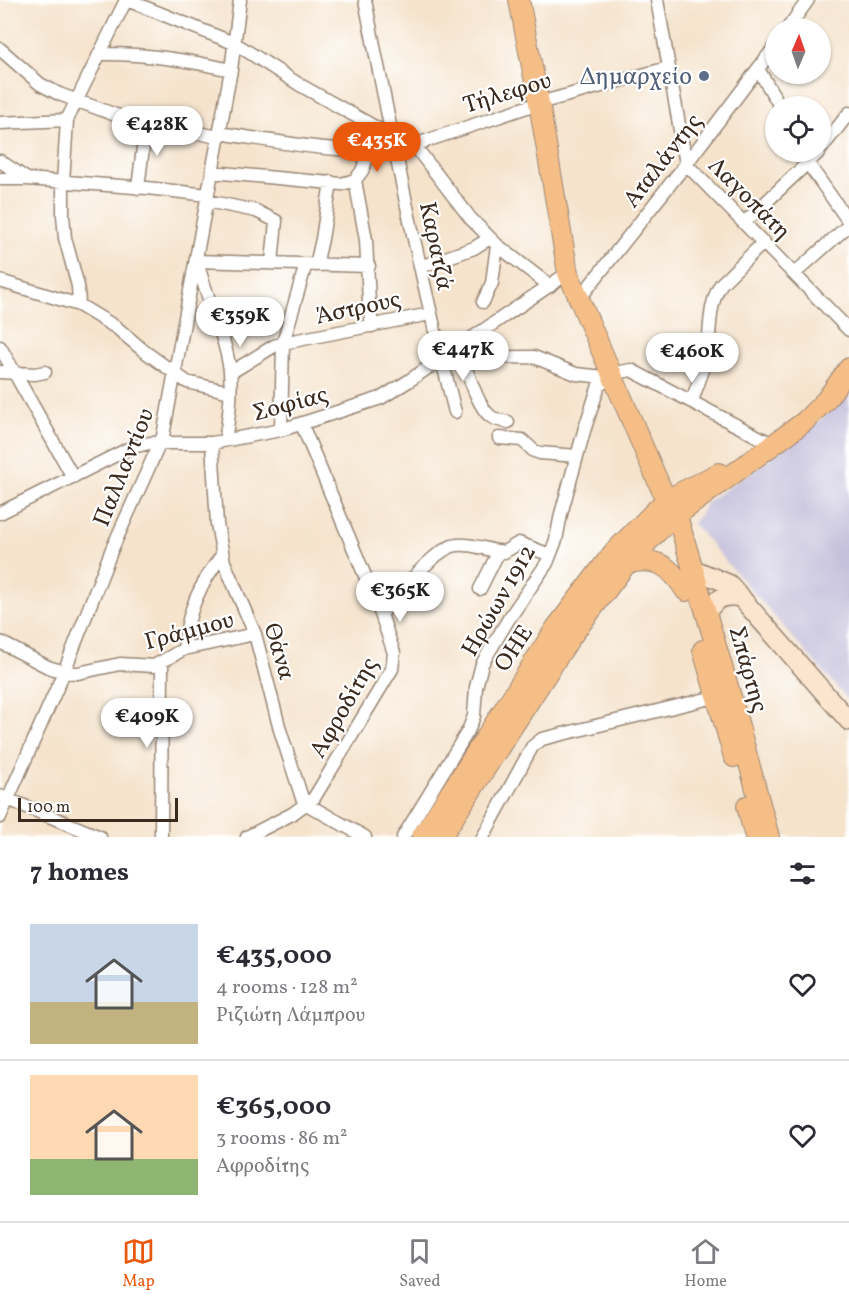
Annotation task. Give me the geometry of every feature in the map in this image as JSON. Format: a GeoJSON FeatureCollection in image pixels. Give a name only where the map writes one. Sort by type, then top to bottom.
{"type":"FeatureCollection","features":[{"type":"Feature","properties":{"kind":"main road"},"geometry":{"type":"LineString","coordinates":[[519,0],[568,273],[670,513],[804,422],[816,411],[849,368]]}},
{"type":"Feature","properties":{"kind":"main road","name":"ΟΗΕ"},"geometry":{"type":"LineString","coordinates":[[441,837],[570,638],[627,563],[670,513]]}},
{"type":"Feature","properties":{"kind":"main road","name":"ΟΗΕ"},"geometry":{"type":"LineString","coordinates":[[422,837],[556,628],[613,553],[670,513]]}},
{"type":"Feature","properties":{"kind":"main road","name":"Σπάρτης"},"geometry":{"type":"LineString","coordinates":[[670,513],[693,569],[706,614],[755,837]]}},
{"type":"Feature","properties":{"kind":"main road","name":"Σπάρτης"},"geometry":{"type":"LineString","coordinates":[[670,513],[686,591],[723,695],[769,837]]}},
{"type":"Feature","properties":{"kind":"main road"},"geometry":{"type":"LineString","coordinates":[[627,563],[649,561],[664,565],[676,576],[686,591]]}},
{"type":"Feature","properties":{"kind":"main road"},"geometry":{"type":"LineString","coordinates":[[693,569],[729,584],[849,721]]}},
{"type":"Feature","properties":{"kind":"main road"},"geometry":{"type":"LineString","coordinates":[[706,614],[715,601],[723,597],[741,597]]}},
{"type":"Feature","properties":{"kind":"street"},"geometry":{"type":"LineString","coordinates":[[79,305],[78,286],[65,238],[63,182],[67,120],[127,0],[236,44],[300,85],[391,136]]}},
{"type":"Feature","properties":{"kind":"street","name":"Παλλαντίου"},"geometry":{"type":"LineString","coordinates":[[0,817],[4,797],[64,672],[112,549],[160,443],[176,375],[197,261],[236,44],[240,0]]}},
{"type":"Feature","properties":{"kind":"street","name":"Καρατζά"},"geometry":{"type":"LineString","coordinates":[[365,0],[391,136],[430,314],[455,412]]}},
{"type":"Feature","properties":{"kind":"street","name":"Λαγοπάτη"},"geometry":{"type":"LineString","coordinates":[[657,0],[686,164],[849,330]]}},
{"type":"Feature","properties":{"kind":"street"},"geometry":{"type":"LineString","coordinates":[[795,18],[808,0]]}},
{"type":"Feature","properties":{"kind":"street","name":"Τήλεφου"},"geometry":{"type":"LineString","coordinates":[[0,49],[45,87],[103,111],[146,123],[219,135],[370,150],[394,149],[414,144],[539,103],[668,68]]}},
{"type":"Feature","properties":{"kind":"street"},"geometry":{"type":"LineString","coordinates":[[99,54],[181,59],[231,70]]}},
{"type":"Feature","properties":{"kind":"street","name":"Αταλάντης"},"geometry":{"type":"LineString","coordinates":[[579,298],[686,164],[765,60]]}},
{"type":"Feature","properties":{"kind":"street"},"geometry":{"type":"LineString","coordinates":[[758,69],[774,96]]}},
{"type":"Feature","properties":{"kind":"street"},"geometry":{"type":"LineString","coordinates":[[831,137],[849,113]]}},
{"type":"Feature","properties":{"kind":"street"},"geometry":{"type":"LineString","coordinates":[[0,123],[67,120]]}},
{"type":"Feature","properties":{"kind":"street"},"geometry":{"type":"LineString","coordinates":[[138,188],[146,123]]}},
{"type":"Feature","properties":{"kind":"street"},"geometry":{"type":"LineString","coordinates":[[414,144],[471,219],[493,242],[550,286]]}},
{"type":"Feature","properties":{"kind":"street"},"geometry":{"type":"LineString","coordinates":[[212,172],[342,184],[355,180],[362,171],[370,150]]}},
{"type":"Feature","properties":{"kind":"street"},"geometry":{"type":"LineString","coordinates":[[0,161],[27,179]]}},
{"type":"Feature","properties":{"kind":"street"},"geometry":{"type":"LineString","coordinates":[[744,223],[807,163],[849,224],[795,273]]}},
{"type":"Feature","properties":{"kind":"street"},"geometry":{"type":"LineString","coordinates":[[0,179],[138,188],[208,198],[256,211],[276,221],[272,263]]}},
{"type":"Feature","properties":{"kind":"street"},"geometry":{"type":"LineString","coordinates":[[355,180],[369,267],[369,303],[372,326]]}},
{"type":"Feature","properties":{"kind":"street"},"geometry":{"type":"LineString","coordinates":[[281,430],[283,343],[322,239],[331,182]]}},
{"type":"Feature","properties":{"kind":"street"},"geometry":{"type":"LineString","coordinates":[[420,267],[493,242]]}},
{"type":"Feature","properties":{"kind":"street"},"geometry":{"type":"LineString","coordinates":[[483,302],[492,283],[493,242]]}},
{"type":"Feature","properties":{"kind":"street"},"geometry":{"type":"LineString","coordinates":[[692,401],[707,353],[711,313],[716,292],[721,284],[764,242]]}},
{"type":"Feature","properties":{"kind":"street"},"geometry":{"type":"LineString","coordinates":[[225,440],[230,374],[225,347],[197,261],[369,267]]}},
{"type":"Feature","properties":{"kind":"street","name":"Σοφίας"},"geometry":{"type":"LineString","coordinates":[[0,513],[132,447],[160,443],[212,443],[281,430],[381,398],[568,273]]}},
{"type":"Feature","properties":{"kind":"street"},"geometry":{"type":"LineString","coordinates":[[0,280],[79,305],[117,328],[186,382],[230,392]]}},
{"type":"Feature","properties":{"kind":"street","name":"Άστρους"},"geometry":{"type":"LineString","coordinates":[[230,374],[274,346],[283,343],[430,314]]}},
{"type":"Feature","properties":{"kind":"street"},"geometry":{"type":"LineString","coordinates":[[0,347],[73,477]]}},
{"type":"Feature","properties":{"kind":"street"},"geometry":{"type":"LineString","coordinates":[[441,358],[534,357],[576,374],[613,378],[621,372],[630,370],[772,444]]}},
{"type":"Feature","properties":{"kind":"street"},"geometry":{"type":"LineString","coordinates":[[462,359],[488,415],[508,422]]}},
{"type":"Feature","properties":{"kind":"street"},"geometry":{"type":"LineString","coordinates":[[0,372],[35,374],[45,372]]}},
{"type":"Feature","properties":{"kind":"street","name":"Ηρώων 1912"},"geometry":{"type":"LineString","coordinates":[[404,837],[468,731],[474,716],[476,687],[482,664],[547,563],[556,540],[577,456],[599,385],[613,378]]}},
{"type":"Feature","properties":{"kind":"street","name":"Αφροδίτης"},"geometry":{"type":"LineString","coordinates":[[302,425],[381,614],[394,653],[392,669],[319,791],[307,804]]}},
{"type":"Feature","properties":{"kind":"street"},"geometry":{"type":"LineString","coordinates":[[499,438],[522,440],[534,451],[540,453],[577,456]]}},
{"type":"Feature","properties":{"kind":"street","name":"Θάνα"},"geometry":{"type":"LineString","coordinates":[[212,443],[222,555],[230,580],[255,634],[295,780],[307,804]]}},
{"type":"Feature","properties":{"kind":"street"},"geometry":{"type":"LineString","coordinates":[[381,614],[414,577],[448,546],[470,545],[507,551],[519,543],[550,555]]}},
{"type":"Feature","properties":{"kind":"street"},"geometry":{"type":"LineString","coordinates":[[480,589],[499,551]]}},
{"type":"Feature","properties":{"kind":"street"},"geometry":{"type":"LineString","coordinates":[[184,649],[192,605],[203,582],[222,555]]}},
{"type":"Feature","properties":{"kind":"street","name":"Γράμμου"},"geometry":{"type":"LineString","coordinates":[[64,672],[82,673],[120,664],[154,666],[184,649],[255,634]]}},
{"type":"Feature","properties":{"kind":"street"},"geometry":{"type":"LineString","coordinates":[[0,642],[44,665],[64,672]]}},
{"type":"Feature","properties":{"kind":"street"},"geometry":{"type":"LineString","coordinates":[[161,837],[162,662]]}},
{"type":"Feature","properties":{"kind":"street"},"geometry":{"type":"LineString","coordinates":[[483,837],[532,747],[542,739],[723,695]]}},
{"type":"Feature","properties":{"kind":"street"},"geometry":{"type":"LineString","coordinates":[[4,797],[100,837]]}},
{"type":"Feature","properties":{"kind":"street"},"geometry":{"type":"LineString","coordinates":[[248,837],[307,804],[364,837]]}},
{"type":"Feature","properties":{"kind":"shaded area"},"geometry":{"type":"Polygon","coordinates":[[[849,385],[849,701],[693,524],[707,502],[825,416],[849,385]]]}},
{"type":"Feature","properties":{"kind":"place","name":"Δημαρχείο"},"geometry":{"type":"Point","coordinates":[704,76]}}]}
